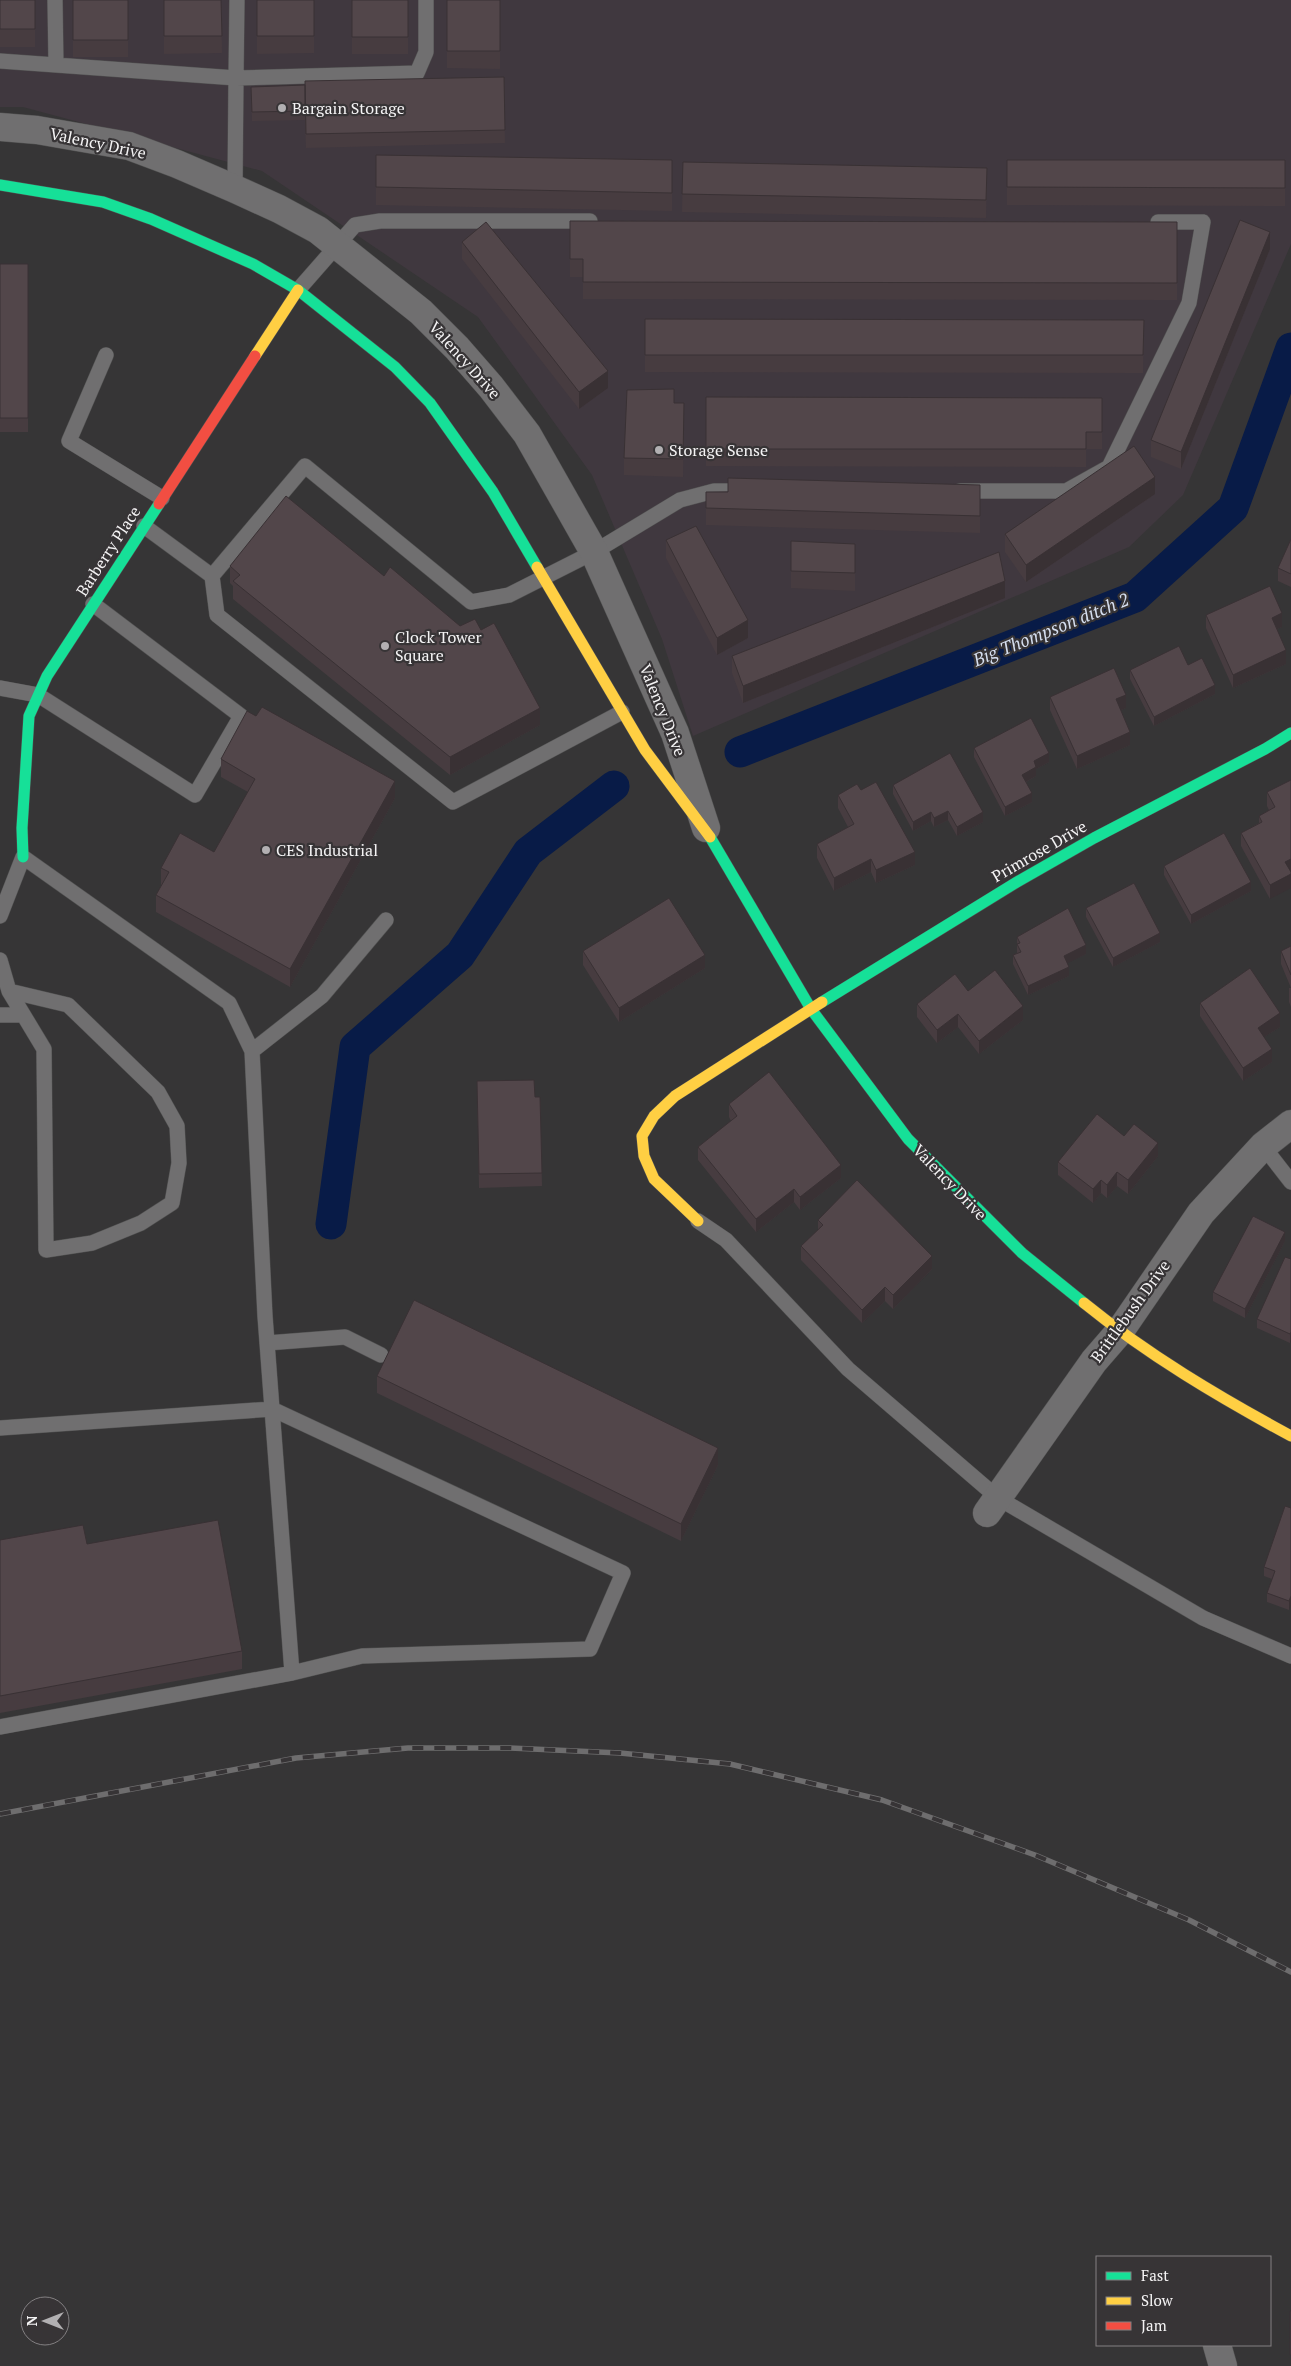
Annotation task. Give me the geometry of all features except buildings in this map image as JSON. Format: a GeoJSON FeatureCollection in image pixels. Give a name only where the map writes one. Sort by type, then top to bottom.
{"type":"FeatureCollection","features":[{"type":"Feature","properties":{"kind":"street","name":"Valency Drive"},"geometry":{"type":"LineString","coordinates":[[0,127],[37,130],[130,146],[279,208],[318,230],[338,244],[421,312],[457,348],[491,387],[527,434],[594,552],[675,733],[708,832]]}},
{"type":"Feature","properties":{"kind":"street","name":"Valency Drive"},"geometry":{"type":"LineString","coordinates":[[0,185],[103,202],[150,219],[227,253],[298,290],[395,368],[430,404],[493,492],[645,750],[708,832],[811,1009],[908,1140],[991,1224],[1046,1274],[1120,1331],[1215,1395],[1291,1436]]}},
{"type":"Feature","properties":{"kind":"street","name":"Barberry Place"},"geometry":{"type":"LineString","coordinates":[[23,857],[22,828],[30,716],[47,676],[298,290]]}},
{"type":"Feature","properties":{"kind":"street","name":"Primrose Drive"},"geometry":{"type":"LineString","coordinates":[[698,1221],[654,1179],[644,1156],[642,1136],[654,1116],[675,1096],[811,1009],[1017,882],[1094,838],[1256,754],[1291,733]]}},
{"type":"Feature","properties":{"kind":"street","name":"Brittlebush Drive"},"geometry":{"type":"LineString","coordinates":[[993,1505],[1094,1361],[1120,1331],[1201,1213],[1263,1146],[1291,1124]]}},
{"type":"Feature","properties":{"kind":"street"},"geometry":{"type":"LineString","coordinates":[[1217,2346],[1222,2366]]}},
{"type":"Feature","properties":{"kind":"lane"},"geometry":{"type":"LineString","coordinates":[[54,0],[56,65]]}},
{"type":"Feature","properties":{"kind":"lane"},"geometry":{"type":"LineString","coordinates":[[235,189],[237,0]]}},
{"type":"Feature","properties":{"kind":"lane"},"geometry":{"type":"LineString","coordinates":[[0,62],[236,78],[417,73],[426,52],[426,0]]}},
{"type":"Feature","properties":{"kind":"lane"},"geometry":{"type":"LineString","coordinates":[[298,290],[356,225],[380,221],[608,222]]}},
{"type":"Feature","properties":{"kind":"lane"},"geometry":{"type":"LineString","coordinates":[[948,491],[1066,491],[1108,467],[1189,303],[1203,222],[1143,222]]}},
{"type":"Feature","properties":{"kind":"lane"},"geometry":{"type":"LineString","coordinates":[[106,355],[69,441],[162,498]]}},
{"type":"Feature","properties":{"kind":"lane"},"geometry":{"type":"LineString","coordinates":[[212,576],[305,466],[471,602],[509,596],[594,552],[680,500],[714,491],[763,491]]}},
{"type":"Feature","properties":{"kind":"lane"},"geometry":{"type":"LineString","coordinates":[[144,526],[212,576],[217,615],[453,802],[622,712]]}},
{"type":"Feature","properties":{"kind":"lane"},"geometry":{"type":"LineString","coordinates":[[0,688],[38,695],[195,795],[241,716],[93,604]]}},
{"type":"Feature","properties":{"kind":"lane"},"geometry":{"type":"LineString","coordinates":[[0,916],[23,857],[230,1003],[252,1051],[267,1343],[292,1673]]}},
{"type":"Feature","properties":{"kind":"lane"},"geometry":{"type":"LineString","coordinates":[[252,1051],[322,996],[386,920]]}},
{"type":"Feature","properties":{"kind":"lane"},"geometry":{"type":"LineString","coordinates":[[0,960],[9,991],[44,1049],[46,1250],[92,1243],[141,1224],[172,1203],[179,1163],[176,1126],[158,1092],[68,1004],[9,991]]}},
{"type":"Feature","properties":{"kind":"lane"},"geometry":{"type":"LineString","coordinates":[[0,1015],[23,1015]]}},
{"type":"Feature","properties":{"kind":"lane"},"geometry":{"type":"LineString","coordinates":[[1263,1146],[1291,1182]]}},
{"type":"Feature","properties":{"kind":"lane"},"geometry":{"type":"LineString","coordinates":[[698,1221],[726,1240],[848,1368],[993,1505],[1203,1618],[1291,1656]]}},
{"type":"Feature","properties":{"kind":"lane"},"geometry":{"type":"LineString","coordinates":[[267,1343],[345,1337],[381,1355]]}},
{"type":"Feature","properties":{"kind":"lane"},"geometry":{"type":"LineString","coordinates":[[0,1428],[272,1409],[623,1573],[590,1649],[362,1656],[292,1673],[0,1727]]}},
{"type":"Feature","properties":{"kind":"shaded area"},"geometry":{"type":"Polygon","coordinates":[[[0,0],[1291,0],[1291,244],[1183,495],[1129,547],[693,736],[662,639],[592,475],[478,317],[262,171],[23,107],[0,107],[0,0]]]}},
{"type":"Feature","properties":{"kind":"waterway","name":"Big Thompson ditch 2"},"geometry":{"type":"LineString","coordinates":[[740,752],[1135,597],[1233,508],[1291,348]]}},
{"type":"Feature","properties":{"kind":"waterway","name":"Big Thompson ditch 2"},"geometry":{"type":"LineString","coordinates":[[331,1224],[355,1047],[460,955],[528,852],[614,786]]}},
{"type":"Feature","properties":{"kind":"railway"},"geometry":{"type":"LineString","coordinates":[[0,1814],[296,1758],[408,1748],[510,1748],[620,1753],[730,1764],[882,1800],[1035,1855],[1189,1920],[1291,1972]]}},
{"type":"Feature","properties":{"kind":"traffic: fast"},"geometry":{"type":"LineString","coordinates":[[0,185],[103,202],[151,219],[253,264],[298,290],[395,367],[430,403],[493,492],[537,567]]}},
{"type":"Feature","properties":{"kind":"traffic: fast"},"geometry":{"type":"LineString","coordinates":[[23,857],[22,828],[29,716],[47,676],[159,504]]}},
{"type":"Feature","properties":{"kind":"traffic: fast"},"geometry":{"type":"LineString","coordinates":[[822,1002],[1017,882],[1094,838],[1265,749],[1291,733]]}},
{"type":"Feature","properties":{"kind":"traffic: fast"},"geometry":{"type":"LineString","coordinates":[[710,837],[811,1009],[908,1139],[1022,1253],[1084,1303]]}},
{"type":"Feature","properties":{"kind":"traffic: slow"},"geometry":{"type":"LineString","coordinates":[[255,356],[298,290]]}},
{"type":"Feature","properties":{"kind":"traffic: slow"},"geometry":{"type":"LineString","coordinates":[[537,567],[645,750],[710,837]]}},
{"type":"Feature","properties":{"kind":"traffic: slow"},"geometry":{"type":"LineString","coordinates":[[698,1221],[654,1179],[644,1156],[642,1136],[654,1116],[675,1096],[822,1002]]}},
{"type":"Feature","properties":{"kind":"traffic: slow"},"geometry":{"type":"LineString","coordinates":[[1084,1303],[1159,1358],[1237,1406],[1291,1436]]}},
{"type":"Feature","properties":{"kind":"traffic: jam"},"geometry":{"type":"LineString","coordinates":[[159,504],[255,356]]}},
{"type":"Feature","properties":{"kind":"place","name":"Bargain Storage"},"geometry":{"type":"Point","coordinates":[282,108]}},
{"type":"Feature","properties":{"kind":"place","name":"Storage Sense"},"geometry":{"type":"Point","coordinates":[659,450]}},
{"type":"Feature","properties":{"kind":"place","name":"Clock Tower Square"},"geometry":{"type":"Point","coordinates":[385,646]}},
{"type":"Feature","properties":{"kind":"place","name":"CES Industrial"},"geometry":{"type":"Point","coordinates":[266,850]}}]}
